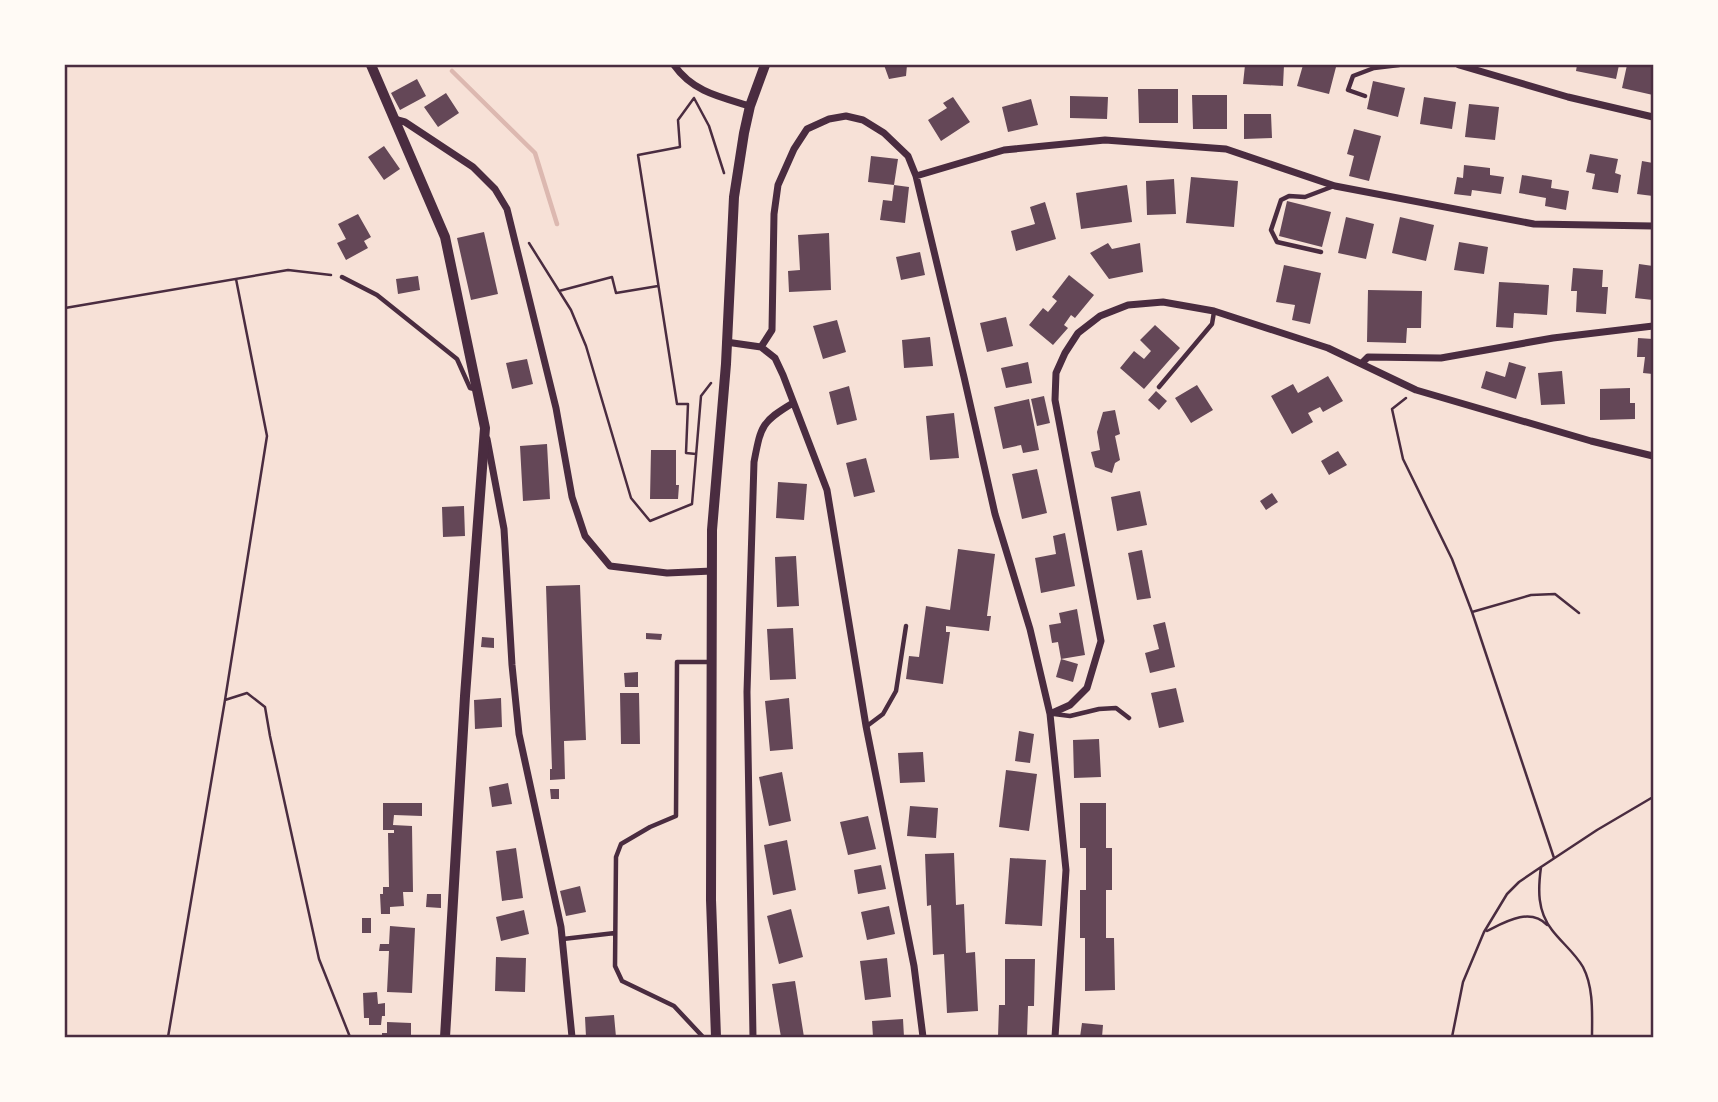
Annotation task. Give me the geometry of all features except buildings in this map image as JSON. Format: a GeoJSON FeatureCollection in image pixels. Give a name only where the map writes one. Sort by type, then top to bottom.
{"type":"FeatureCollection","features":[{"type":"Feature","properties":{"kind":"street"},"geometry":{"type":"LineString","coordinates":[[371,65],[445,236],[478,389],[504,529],[519,734],[559,913],[572,1037]]}},
{"type":"Feature","properties":{"kind":"street"},"geometry":{"type":"LineString","coordinates":[[674,65],[682,76],[698,89],[750,106]]}},
{"type":"Feature","properties":{"kind":"street"},"geometry":{"type":"LineString","coordinates":[[716,1037],[711,900],[712,530],[726,364],[734,197],[750,106],[765,65]]}},
{"type":"Feature","properties":{"kind":"street"},"geometry":{"type":"LineString","coordinates":[[1459,65],[1568,97],[1653,117]]}},
{"type":"Feature","properties":{"kind":"street"},"geometry":{"type":"LineString","coordinates":[[761,347],[772,330],[774,214],[778,185],[794,149],[807,129],[829,119],[846,116],[863,120],[884,133],[908,156],[916,176],[995,514],[1030,629],[1050,714],[1066,870],[1055,1037]]}},
{"type":"Feature","properties":{"kind":"street"},"geometry":{"type":"LineString","coordinates":[[393,118],[405,122],[473,166],[495,189],[507,209],[556,408],[572,497],[585,536],[610,566],[667,573],[712,571]]}},
{"type":"Feature","properties":{"kind":"street"},"geometry":{"type":"LineString","coordinates":[[916,176],[1004,150],[1105,139],[1226,149],[1335,186],[1534,224],[1653,226]]}},
{"type":"Feature","properties":{"kind":"street"},"geometry":{"type":"LineString","coordinates":[[1050,714],[1070,705],[1087,688],[1101,640],[1055,400],[1056,373],[1078,333],[1100,317],[1128,305],[1163,302],[1214,311],[1328,348],[1416,390],[1591,441],[1653,456]]}},
{"type":"Feature","properties":{"kind":"street"},"geometry":{"type":"LineString","coordinates":[[1362,363],[1368,358],[1441,358],[1553,338],[1653,326]]}},
{"type":"Feature","properties":{"kind":"street"},"geometry":{"type":"LineString","coordinates":[[726,342],[761,347],[775,358],[827,490],[866,726],[914,966],[923,1037]]}},
{"type":"Feature","properties":{"kind":"street"},"geometry":{"type":"LineString","coordinates":[[753,1037],[747,692],[754,462],[760,433],[767,420],[793,403]]}},
{"type":"Feature","properties":{"kind":"street"},"geometry":{"type":"LineString","coordinates":[[445,1037],[465,696],[485,428]]}},
{"type":"Feature","properties":{"kind":"lane"},"geometry":{"type":"LineString","coordinates":[[1365,96],[1348,90],[1353,76],[1374,68],[1399,65]]}},
{"type":"Feature","properties":{"kind":"lane"},"geometry":{"type":"LineString","coordinates":[[1321,252],[1277,242],[1271,230],[1282,200],[1289,196],[1305,197],[1335,186]]}},
{"type":"Feature","properties":{"kind":"lane"},"geometry":{"type":"LineString","coordinates":[[342,277],[377,295],[457,359],[470,388],[478,389]]}},
{"type":"Feature","properties":{"kind":"lane"},"geometry":{"type":"LineString","coordinates":[[1159,387],[1212,324],[1214,311]]}},
{"type":"Feature","properties":{"kind":"lane"},"geometry":{"type":"LineString","coordinates":[[866,726],[883,714],[895,691],[906,626]]}},
{"type":"Feature","properties":{"kind":"lane"},"geometry":{"type":"LineString","coordinates":[[704,1037],[674,1006],[622,981],[615,966],[616,857],[621,844],[676,816],[677,662],[712,662]]}},
{"type":"Feature","properties":{"kind":"lane"},"geometry":{"type":"LineString","coordinates":[[1050,714],[1070,716],[1116,708],[1129,718]]}},
{"type":"Feature","properties":{"kind":"lane"},"geometry":{"type":"LineString","coordinates":[[562,939],[615,933]]}},
{"type":"Feature","properties":{"kind":"path"},"geometry":{"type":"LineString","coordinates":[[696,454],[687,453],[688,404],[677,404],[638,155],[680,147],[678,121],[695,98],[698,89]]}},
{"type":"Feature","properties":{"kind":"path"},"geometry":{"type":"LineString","coordinates":[[695,98],[709,126],[724,173],[737,176]]}},
{"type":"Feature","properties":{"kind":"path"},"geometry":{"type":"LineString","coordinates":[[529,244],[571,310],[586,346],[631,498],[650,521],[692,504],[701,396],[726,364]]}},
{"type":"Feature","properties":{"kind":"path"},"geometry":{"type":"LineString","coordinates":[[65,308],[288,270],[342,277]]}},
{"type":"Feature","properties":{"kind":"path"},"geometry":{"type":"LineString","coordinates":[[559,291],[612,277],[616,293],[658,286]]}},
{"type":"Feature","properties":{"kind":"path"},"geometry":{"type":"LineString","coordinates":[[169,1037],[267,436],[236,279]]}},
{"type":"Feature","properties":{"kind":"path"},"geometry":{"type":"LineString","coordinates":[[1416,390],[1392,409],[1404,459],[1452,559],[1472,612],[1554,858]]}},
{"type":"Feature","properties":{"kind":"path"},"geometry":{"type":"LineString","coordinates":[[1472,612],[1531,595],[1555,594],[1579,612]]}},
{"type":"Feature","properties":{"kind":"path"},"geometry":{"type":"LineString","coordinates":[[225,700],[247,694],[265,707],[319,959],[350,1037]]}},
{"type":"Feature","properties":{"kind":"path"},"geometry":{"type":"LineString","coordinates":[[1452,1037],[1463,982],[1484,932],[1507,894],[1519,882],[1554,858],[1653,797]]}},
{"type":"Feature","properties":{"kind":"path"},"geometry":{"type":"LineString","coordinates":[[1541,867],[1539,904],[1550,928]]}},
{"type":"Feature","properties":{"kind":"path"},"geometry":{"type":"LineString","coordinates":[[1484,932],[1514,918],[1535,916],[1542,920],[1583,968],[1592,1009],[1592,1037]]}},
{"type":"Feature","properties":{"kind":"waterway"},"geometry":{"type":"LineString","coordinates":[[452,71],[535,153],[557,224]]}}]}
